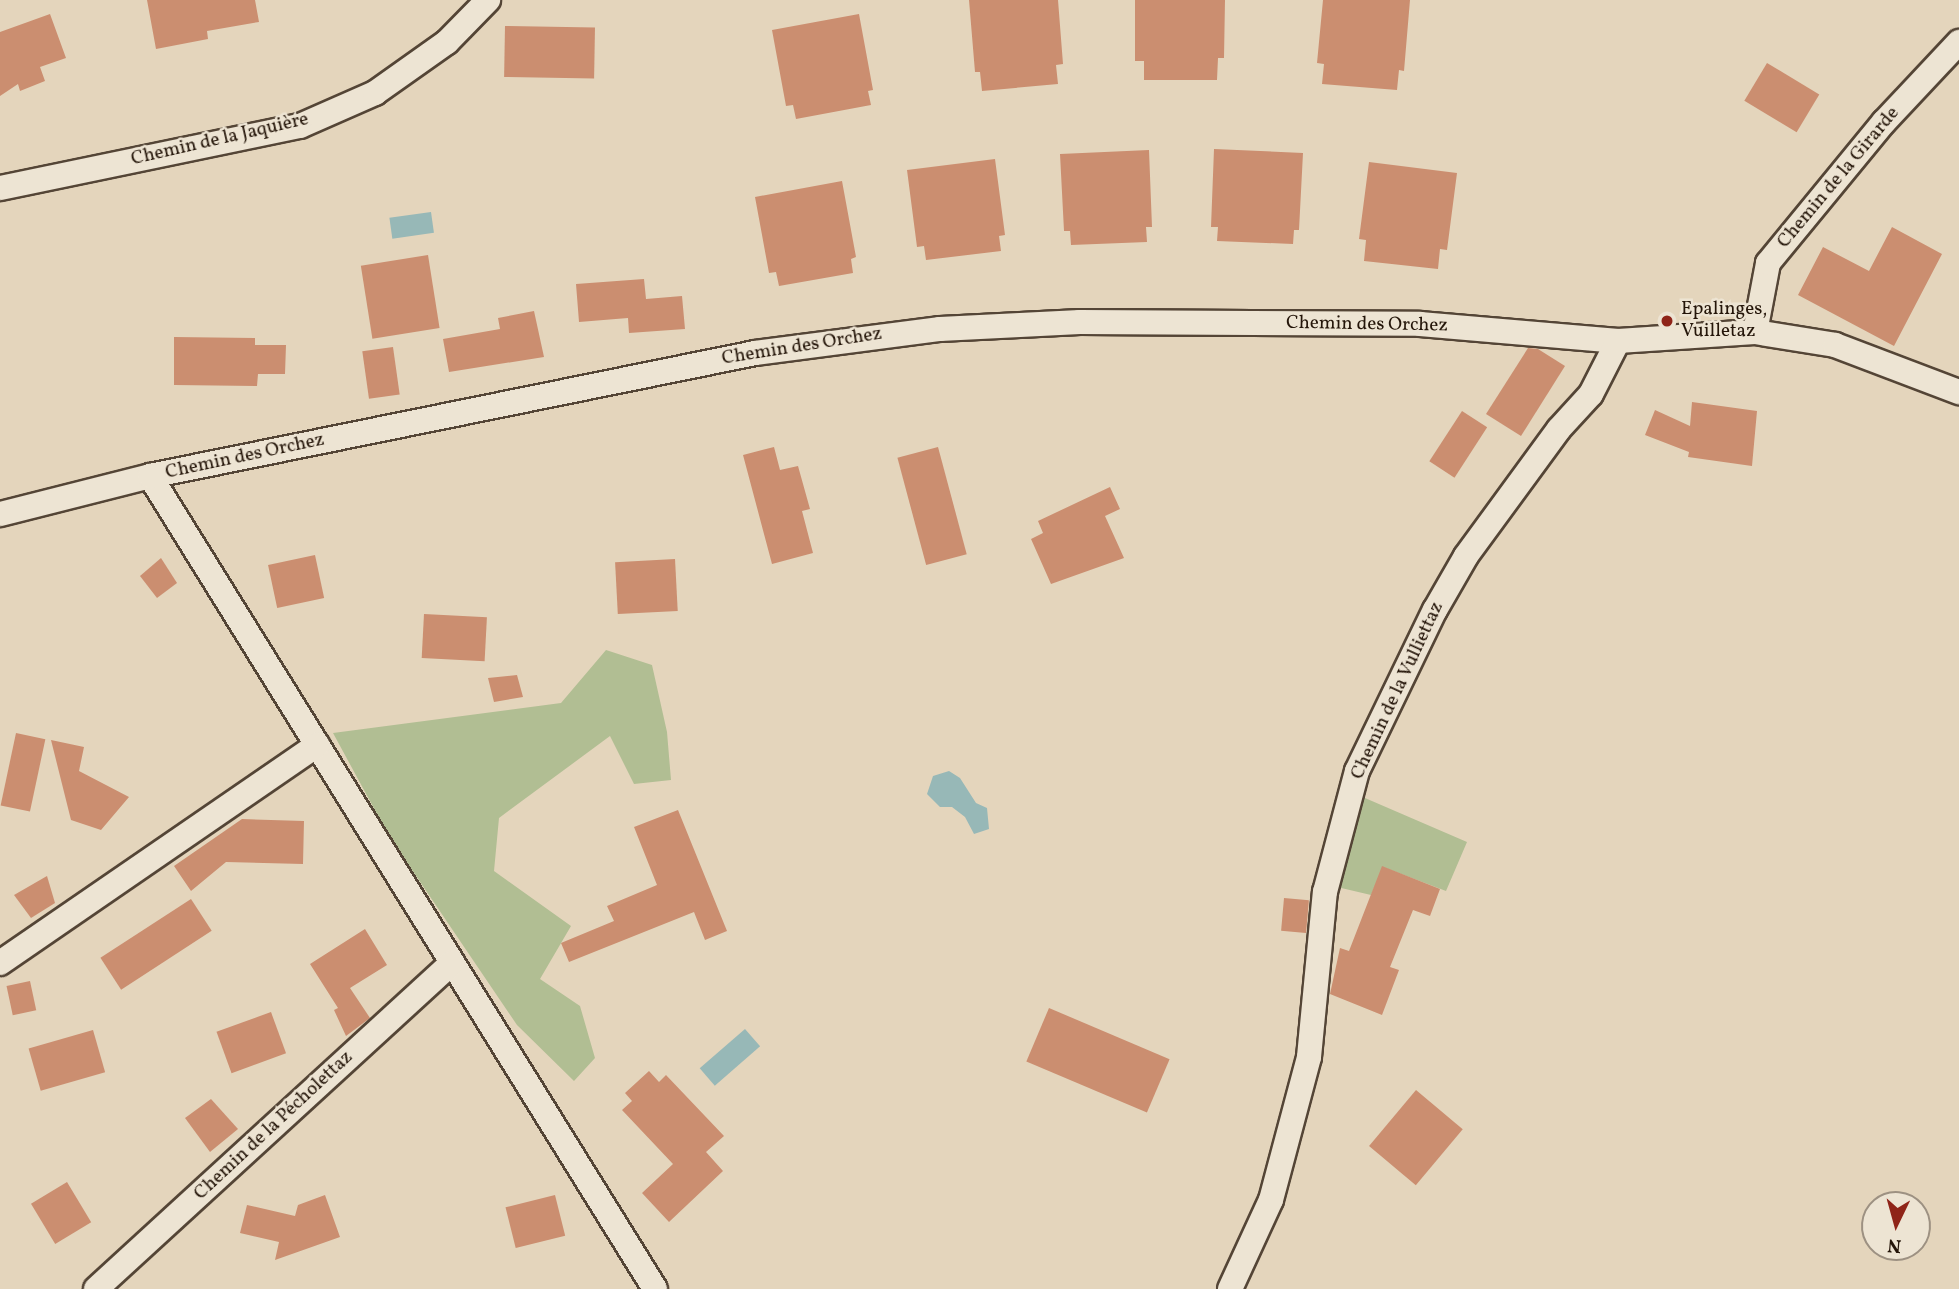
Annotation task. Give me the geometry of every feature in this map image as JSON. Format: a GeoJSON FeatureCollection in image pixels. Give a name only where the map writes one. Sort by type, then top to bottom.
{"type":"FeatureCollection","features":[{"type":"Feature","properties":{"kind":"street","name":"Chemin de la Jaquière"},"geometry":{"type":"LineString","coordinates":[[0,188],[300,126],[375,93],[447,42],[488,0]]}},
{"type":"Feature","properties":{"kind":"street","name":"Chemin de la Girarde"},"geometry":{"type":"LineString","coordinates":[[1755,332],[1768,263],[1884,122],[1959,42]]}},
{"type":"Feature","properties":{"kind":"street","name":"Chemin des Orchez"},"geometry":{"type":"LineString","coordinates":[[0,513],[150,476],[745,355],[897,332],[1080,322],[1433,325],[1618,341],[1755,332],[1835,345],[1959,392]]}},
{"type":"Feature","properties":{"kind":"street","name":"Chemin de la Vulliettaz"},"geometry":{"type":"LineString","coordinates":[[1230,1289],[1271,1200],[1309,1056],[1325,892],[1357,771],[1435,610],[1466,556],[1559,429],[1591,394],[1618,341]]}},
{"type":"Feature","properties":{"kind":"street"},"geometry":{"type":"LineString","coordinates":[[150,476],[654,1289]]}},
{"type":"Feature","properties":{"kind":"street"},"geometry":{"type":"LineString","coordinates":[[0,963],[317,745]]}},
{"type":"Feature","properties":{"kind":"street","name":"Chemin de la Pécholettaz"},"geometry":{"type":"LineString","coordinates":[[96,1289],[452,962]]}},
{"type":"Feature","properties":{"kind":"green space"},"geometry":{"type":"Polygon","coordinates":[[[606,650],[652,665],[667,732],[671,780],[634,784],[610,736],[499,818],[494,871],[571,926],[540,979],[580,1006],[595,1058],[574,1081],[517,1025],[389,836],[333,733],[561,703],[606,650]]]}},
{"type":"Feature","properties":{"kind":"green space"},"geometry":{"type":"Polygon","coordinates":[[[1358,795],[1467,842],[1446,891],[1383,867],[1371,895],[1337,887],[1358,795]]]}},
{"type":"Feature","properties":{"kind":"water"},"geometry":{"type":"Polygon","coordinates":[[[431,212],[434,233],[392,239],[389,218],[431,212]]]}},
{"type":"Feature","properties":{"kind":"water"},"geometry":{"type":"Polygon","coordinates":[[[949,771],[960,778],[976,803],[987,808],[989,829],[974,834],[965,817],[952,807],[940,807],[927,794],[933,776],[949,771]]]}},
{"type":"Feature","properties":{"kind":"water"},"geometry":{"type":"Polygon","coordinates":[[[745,1029],[760,1046],[715,1086],[700,1068],[745,1029]]]}},
{"type":"Feature","properties":{"kind":"building"},"geometry":{"type":"Polygon","coordinates":[[[147,0],[255,0],[259,22],[207,31],[208,39],[156,49],[147,0]]]}},
{"type":"Feature","properties":{"kind":"building"},"geometry":{"type":"Polygon","coordinates":[[[969,0],[1058,0],[1063,64],[1056,65],[1058,84],[982,91],[980,72],[975,72],[969,0]]]}},
{"type":"Feature","properties":{"kind":"building"},"geometry":{"type":"Polygon","coordinates":[[[1135,0],[1225,0],[1224,58],[1218,58],[1217,80],[1144,80],[1144,61],[1135,61],[1135,0]]]}},
{"type":"Feature","properties":{"kind":"building"},"geometry":{"type":"Polygon","coordinates":[[[1323,0],[1410,0],[1404,71],[1399,70],[1397,90],[1322,84],[1324,64],[1317,63],[1323,0]]]}},
{"type":"Feature","properties":{"kind":"building"},"geometry":{"type":"Polygon","coordinates":[[[50,14],[66,58],[40,67],[45,81],[20,91],[18,84],[0,96],[0,32],[50,14]]]}},
{"type":"Feature","properties":{"kind":"building"},"geometry":{"type":"Polygon","coordinates":[[[859,14],[873,90],[868,91],[871,105],[796,119],[793,105],[786,106],[772,30],[859,14]]]}},
{"type":"Feature","properties":{"kind":"building"},"geometry":{"type":"Polygon","coordinates":[[[505,26],[595,28],[594,79],[504,77],[505,26]]]}},
{"type":"Feature","properties":{"kind":"building"},"geometry":{"type":"Polygon","coordinates":[[[1767,63],[1819,94],[1797,132],[1744,101],[1767,63]]]}},
{"type":"Feature","properties":{"kind":"building"},"geometry":{"type":"Polygon","coordinates":[[[1214,149],[1303,153],[1299,230],[1294,230],[1293,244],[1217,241],[1218,227],[1211,227],[1214,149]]]}},
{"type":"Feature","properties":{"kind":"building"},"geometry":{"type":"Polygon","coordinates":[[[1149,150],[1152,227],[1146,227],[1147,242],[1071,245],[1070,231],[1064,231],[1060,154],[1149,150]]]}},
{"type":"Feature","properties":{"kind":"building"},"geometry":{"type":"Polygon","coordinates":[[[995,159],[1005,235],[999,236],[1001,251],[926,260],[924,246],[917,247],[907,170],[995,159]]]}},
{"type":"Feature","properties":{"kind":"building"},"geometry":{"type":"Polygon","coordinates":[[[1369,162],[1457,173],[1447,250],[1440,249],[1438,269],[1364,261],[1366,240],[1359,239],[1369,162]]]}},
{"type":"Feature","properties":{"kind":"building"},"geometry":{"type":"Polygon","coordinates":[[[842,181],[856,257],[851,259],[853,273],[779,286],[776,272],[769,273],[755,197],[842,181]]]}},
{"type":"Feature","properties":{"kind":"building"},"geometry":{"type":"Polygon","coordinates":[[[1892,227],[1942,254],[1894,346],[1798,295],[1823,247],[1869,271],[1892,227]]]}},
{"type":"Feature","properties":{"kind":"building"},"geometry":{"type":"Polygon","coordinates":[[[428,255],[440,328],[372,339],[361,266],[428,255]]]}},
{"type":"Feature","properties":{"kind":"building"},"geometry":{"type":"Polygon","coordinates":[[[644,279],[646,299],[682,296],[685,329],[629,333],[628,318],[579,322],[576,284],[644,279]]]}},
{"type":"Feature","properties":{"kind":"building"},"geometry":{"type":"Polygon","coordinates":[[[534,311],[544,357],[449,372],[443,339],[500,329],[498,318],[534,311]]]}},
{"type":"Feature","properties":{"kind":"building"},"geometry":{"type":"Polygon","coordinates":[[[174,337],[255,338],[255,345],[286,345],[285,374],[258,374],[257,386],[174,385],[174,337]]]}},
{"type":"Feature","properties":{"kind":"building"},"geometry":{"type":"Polygon","coordinates":[[[393,347],[400,395],[369,399],[362,351],[393,347]]]}},
{"type":"Feature","properties":{"kind":"building"},"geometry":{"type":"Polygon","coordinates":[[[1528,348],[1538,349],[1565,366],[1521,436],[1486,414],[1528,348]]]}},
{"type":"Feature","properties":{"kind":"building"},"geometry":{"type":"Polygon","coordinates":[[[1692,402],[1757,411],[1752,466],[1688,457],[1689,452],[1645,435],[1655,410],[1690,426],[1692,402]]]}},
{"type":"Feature","properties":{"kind":"building"},"geometry":{"type":"Polygon","coordinates":[[[1462,411],[1487,427],[1454,478],[1429,461],[1462,411]]]}},
{"type":"Feature","properties":{"kind":"building"},"geometry":{"type":"Polygon","coordinates":[[[774,447],[780,470],[798,466],[810,509],[802,511],[813,553],[772,564],[743,455],[774,447]]]}},
{"type":"Feature","properties":{"kind":"building"},"geometry":{"type":"Polygon","coordinates":[[[938,447],[967,554],[926,565],[897,458],[938,447]]]}},
{"type":"Feature","properties":{"kind":"building"},"geometry":{"type":"Polygon","coordinates":[[[1110,487],[1120,509],[1105,516],[1124,558],[1051,584],[1031,539],[1043,533],[1038,521],[1110,487]]]}},
{"type":"Feature","properties":{"kind":"building"},"geometry":{"type":"Polygon","coordinates":[[[315,555],[324,598],[277,608],[268,565],[315,555]]]}},
{"type":"Feature","properties":{"kind":"building"},"geometry":{"type":"Polygon","coordinates":[[[161,558],[177,583],[157,598],[140,576],[161,558]]]}},
{"type":"Feature","properties":{"kind":"building"},"geometry":{"type":"Polygon","coordinates":[[[675,559],[678,611],[618,614],[615,562],[675,559]]]}},
{"type":"Feature","properties":{"kind":"building"},"geometry":{"type":"Polygon","coordinates":[[[424,614],[487,617],[485,661],[422,658],[424,614]]]}},
{"type":"Feature","properties":{"kind":"building"},"geometry":{"type":"Polygon","coordinates":[[[517,675],[523,697],[494,702],[488,678],[517,675]]]}},
{"type":"Feature","properties":{"kind":"building"},"geometry":{"type":"Polygon","coordinates":[[[16,733],[45,739],[30,812],[1,805],[16,733]]]}},
{"type":"Feature","properties":{"kind":"building"},"geometry":{"type":"Polygon","coordinates":[[[51,740],[84,747],[79,771],[129,797],[101,830],[71,820],[51,740]]]}},
{"type":"Feature","properties":{"kind":"building"},"geometry":{"type":"Polygon","coordinates":[[[678,810],[727,931],[705,940],[694,912],[569,962],[561,943],[614,921],[607,906],[657,885],[634,827],[678,810]]]}},
{"type":"Feature","properties":{"kind":"building"},"geometry":{"type":"Polygon","coordinates":[[[242,819],[304,821],[303,864],[226,862],[191,891],[174,866],[242,819]]]}},
{"type":"Feature","properties":{"kind":"building"},"geometry":{"type":"Polygon","coordinates":[[[1382,866],[1440,889],[1430,916],[1413,910],[1390,967],[1399,970],[1382,1015],[1330,994],[1340,948],[1349,951],[1382,866]]]}},
{"type":"Feature","properties":{"kind":"building"},"geometry":{"type":"Polygon","coordinates":[[[47,876],[55,903],[31,918],[14,895],[47,876]]]}},
{"type":"Feature","properties":{"kind":"building"},"geometry":{"type":"Polygon","coordinates":[[[1284,898],[1309,900],[1306,933],[1281,931],[1284,898]]]}},
{"type":"Feature","properties":{"kind":"building"},"geometry":{"type":"Polygon","coordinates":[[[191,899],[212,931],[121,990],[100,958],[191,899]]]}},
{"type":"Feature","properties":{"kind":"building"},"geometry":{"type":"Polygon","coordinates":[[[365,929],[387,965],[350,988],[370,1018],[346,1036],[334,1010],[338,1008],[310,964],[365,929]]]}},
{"type":"Feature","properties":{"kind":"building"},"geometry":{"type":"Polygon","coordinates":[[[30,981],[36,1010],[13,1015],[7,986],[30,981]]]}},
{"type":"Feature","properties":{"kind":"building"},"geometry":{"type":"Polygon","coordinates":[[[1049,1008],[1170,1059],[1147,1113],[1026,1061],[1049,1008]]]}},
{"type":"Feature","properties":{"kind":"building"},"geometry":{"type":"Polygon","coordinates":[[[271,1012],[286,1053],[232,1073],[216,1032],[271,1012]]]}},
{"type":"Feature","properties":{"kind":"building"},"geometry":{"type":"Polygon","coordinates":[[[93,1030],[105,1072],[41,1091],[29,1048],[93,1030]]]}},
{"type":"Feature","properties":{"kind":"building"},"geometry":{"type":"Polygon","coordinates":[[[649,1071],[659,1082],[666,1075],[724,1136],[706,1152],[723,1171],[669,1222],[642,1193],[673,1164],[622,1110],[632,1101],[625,1093],[649,1071]]]}},
{"type":"Feature","properties":{"kind":"building"},"geometry":{"type":"Polygon","coordinates":[[[1416,1090],[1463,1129],[1416,1185],[1369,1146],[1416,1090]]]}},
{"type":"Feature","properties":{"kind":"building"},"geometry":{"type":"Polygon","coordinates":[[[211,1099],[238,1129],[210,1152],[185,1118],[211,1099]]]}},
{"type":"Feature","properties":{"kind":"building"},"geometry":{"type":"Polygon","coordinates":[[[67,1182],[91,1222],[55,1244],[31,1204],[67,1182]]]}},
{"type":"Feature","properties":{"kind":"building"},"geometry":{"type":"Polygon","coordinates":[[[325,1195],[340,1237],[275,1260],[279,1242],[240,1233],[247,1205],[295,1216],[298,1205],[325,1195]]]}},
{"type":"Feature","properties":{"kind":"building"},"geometry":{"type":"Polygon","coordinates":[[[555,1195],[565,1236],[516,1248],[506,1207],[555,1195]]]}},
{"type":"Feature","properties":{"kind":"place","name":"Epalinges, Vuilletaz"},"geometry":{"type":"Point","coordinates":[1667,321]}}]}
